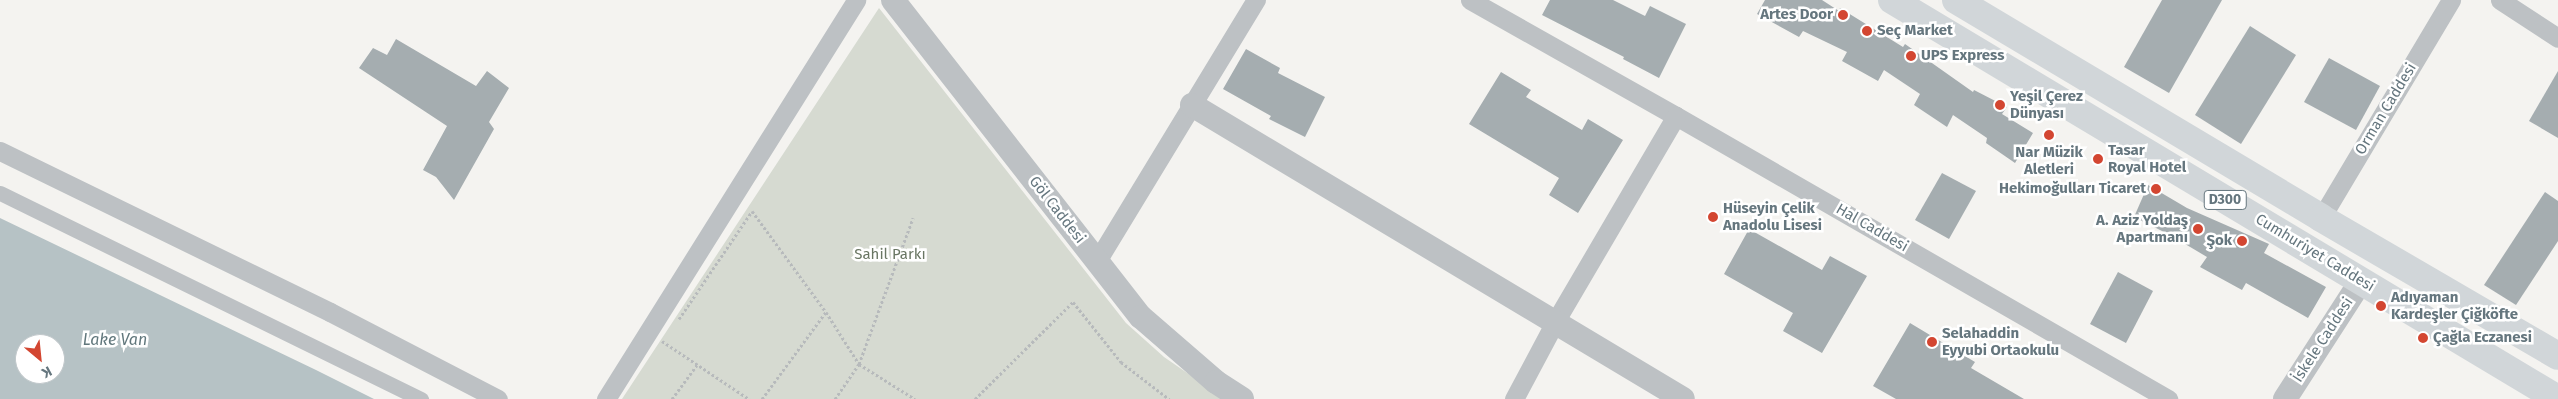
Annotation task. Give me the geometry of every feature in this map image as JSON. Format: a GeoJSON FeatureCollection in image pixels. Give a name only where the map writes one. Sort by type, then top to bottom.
{"type":"FeatureCollection","features":[{"type":"Feature","properties":{"kind":"highway","name":"Cumhuriyet Caddesi"},"geometry":{"type":"LineString","coordinates":[[1892,0],[2558,398]]}},
{"type":"Feature","properties":{"kind":"highway","name":"D300"},"geometry":{"type":"LineString","coordinates":[[1956,0],[2321,218],[2558,356]]}},
{"type":"Feature","properties":{"kind":"street"},"geometry":{"type":"LineString","coordinates":[[606,399],[656,337],[856,0]]}},
{"type":"Feature","properties":{"kind":"street","name":"Göl Caddesi"},"geometry":{"type":"LineString","coordinates":[[893,0],[1140,317],[1216,382],[1242,399]]}},
{"type":"Feature","properties":{"kind":"street"},"geometry":{"type":"LineString","coordinates":[[1097,261],[1256,0]]}},
{"type":"Feature","properties":{"kind":"street","name":"Hal Caddesi"},"geometry":{"type":"LineString","coordinates":[[1470,0],[1676,116],[2168,399]]}},
{"type":"Feature","properties":{"kind":"street","name":"Orman Caddesi"},"geometry":{"type":"LineString","coordinates":[[2321,218],[2451,0]]}},
{"type":"Feature","properties":{"kind":"street"},"geometry":{"type":"LineString","coordinates":[[2500,0],[2558,38]]}},
{"type":"Feature","properties":{"kind":"street"},"geometry":{"type":"LineString","coordinates":[[1192,105],[1684,399]]}},
{"type":"Feature","properties":{"kind":"street"},"geometry":{"type":"LineString","coordinates":[[1514,399],[1555,322],[1676,116]]}},
{"type":"Feature","properties":{"kind":"street"},"geometry":{"type":"LineString","coordinates":[[0,151],[330,312],[498,399]]}},
{"type":"Feature","properties":{"kind":"street"},"geometry":{"type":"LineString","coordinates":[[0,193],[421,399]]}},
{"type":"Feature","properties":{"kind":"street","name":"İskele Caddesi"},"geometry":{"type":"LineString","coordinates":[[2285,399],[2361,281]]}},
{"type":"Feature","properties":{"kind":"path"},"geometry":{"type":"LineString","coordinates":[[675,326],[752,211],[826,312],[859,364],[916,399]]}},
{"type":"Feature","properties":{"kind":"path"},"geometry":{"type":"LineString","coordinates":[[835,399],[859,364],[913,218]]}},
{"type":"Feature","properties":{"kind":"path"},"geometry":{"type":"LineString","coordinates":[[975,399],[1073,302],[1121,362],[1169,399]]}},
{"type":"Feature","properties":{"kind":"path"},"geometry":{"type":"LineString","coordinates":[[762,399],[826,312]]}},
{"type":"Feature","properties":{"kind":"path"},"geometry":{"type":"LineString","coordinates":[[656,337],[669,334]]}},
{"type":"Feature","properties":{"kind":"path"},"geometry":{"type":"LineString","coordinates":[[656,337],[658,350]]}},
{"type":"Feature","properties":{"kind":"path"},"geometry":{"type":"LineString","coordinates":[[656,337],[748,399]]}},
{"type":"Feature","properties":{"kind":"path"},"geometry":{"type":"LineString","coordinates":[[672,399],[697,365]]}},
{"type":"Feature","properties":{"kind":"green space","name":"Sahil Parkı"},"geometry":{"type":"Polygon","coordinates":[[[879,8],[1126,323],[1164,357],[1225,399],[622,399],[879,8]]]}},
{"type":"Feature","properties":{"kind":"water","name":"Lake Van"},"geometry":{"type":"Polygon","coordinates":[[[0,218],[316,370],[374,399],[0,399],[0,218]]]}},
{"type":"Feature","properties":{"kind":"building"},"geometry":{"type":"Polygon","coordinates":[[[1550,0],[1613,0],[1645,16],[1650,6],[1686,24],[1659,78],[1623,59],[1624,57],[1542,15],[1550,0]]]}},
{"type":"Feature","properties":{"kind":"building"},"geometry":{"type":"Polygon","coordinates":[[[1765,0],[1822,0],[1839,11],[1840,8],[1903,47],[1905,44],[1973,92],[1974,90],[2007,107],[2002,114],[2033,133],[2015,163],[1986,143],[1987,138],[1953,115],[1947,127],[1914,105],[1920,94],[1884,70],[1878,81],[1842,61],[1847,52],[1803,31],[1799,37],[1757,14],[1765,0]]]}},
{"type":"Feature","properties":{"kind":"building"},"geometry":{"type":"Polygon","coordinates":[[[2162,0],[2222,0],[2169,93],[2124,67],[2162,0]]]}},
{"type":"Feature","properties":{"kind":"building"},"geometry":{"type":"Polygon","coordinates":[[[2250,26],[2296,55],[2241,144],[2195,115],[2250,26]]]}},
{"type":"Feature","properties":{"kind":"building"},"geometry":{"type":"Polygon","coordinates":[[[396,39],[476,86],[487,71],[509,88],[489,122],[494,129],[454,200],[436,177],[423,170],[447,126],[359,68],[373,48],[387,55],[396,39]]]}},
{"type":"Feature","properties":{"kind":"building"},"geometry":{"type":"Polygon","coordinates":[[[1246,49],[1280,68],[1278,73],[1325,97],[1305,137],[1269,119],[1271,116],[1223,89],[1246,49]]]}},
{"type":"Feature","properties":{"kind":"building"},"geometry":{"type":"Polygon","coordinates":[[[2329,58],[2380,86],[2356,130],[2304,102],[2329,58]]]}},
{"type":"Feature","properties":{"kind":"building"},"geometry":{"type":"Polygon","coordinates":[[[2558,71],[2558,138],[2529,121],[2558,71]]]}},
{"type":"Feature","properties":{"kind":"building"},"geometry":{"type":"Polygon","coordinates":[[[1501,72],[1531,90],[1526,97],[1582,130],[1588,119],[1623,140],[1578,213],[1549,195],[1559,178],[1469,124],[1501,72]]]}},
{"type":"Feature","properties":{"kind":"building"},"geometry":{"type":"Polygon","coordinates":[[[1942,173],[1976,191],[1949,239],[1915,220],[1942,173]]]}},
{"type":"Feature","properties":{"kind":"building"},"geometry":{"type":"Polygon","coordinates":[[[2148,185],[2187,208],[2269,244],[2264,253],[2326,287],[2308,318],[2246,283],[2242,290],[2200,267],[2207,257],[2170,235],[2134,217],[2148,185]]]}},
{"type":"Feature","properties":{"kind":"building"},"geometry":{"type":"Polygon","coordinates":[[[2545,192],[2558,201],[2558,241],[2516,305],[2484,285],[2545,192]]]}},
{"type":"Feature","properties":{"kind":"building"},"geometry":{"type":"Polygon","coordinates":[[[1749,229],[1822,270],[1830,256],[1867,276],[1822,353],[1783,331],[1793,313],[1724,274],[1749,229]]]}},
{"type":"Feature","properties":{"kind":"building"},"geometry":{"type":"Polygon","coordinates":[[[2118,272],[2153,291],[2126,343],[2090,324],[2118,272]]]}},
{"type":"Feature","properties":{"kind":"building"},"geometry":{"type":"Polygon","coordinates":[[[1910,323],[1975,362],[1971,368],[2024,399],[1896,399],[1873,386],[1910,323]]]}},
{"type":"Feature","properties":{"kind":"place","name":"Artes Door"},"geometry":{"type":"Point","coordinates":[1843,15]}},
{"type":"Feature","properties":{"kind":"place","name":"Seç Market"},"geometry":{"type":"Point","coordinates":[1867,31]}},
{"type":"Feature","properties":{"kind":"place","name":"UPS Express"},"geometry":{"type":"Point","coordinates":[1911,56]}},
{"type":"Feature","properties":{"kind":"place","name":"Yeşil Çerez Dünyası"},"geometry":{"type":"Point","coordinates":[2000,105]}},
{"type":"Feature","properties":{"kind":"place","name":"Nar Müzik Aletleri"},"geometry":{"type":"Point","coordinates":[2049,135]}},
{"type":"Feature","properties":{"kind":"place","name":"Tasar Royal Hotel"},"geometry":{"type":"Point","coordinates":[2098,159]}},
{"type":"Feature","properties":{"kind":"place","name":"Hekimoğulları Ticaret"},"geometry":{"type":"Point","coordinates":[2156,189]}},
{"type":"Feature","properties":{"kind":"place","name":"Hüseyin Çelik Anadolu Lisesi"},"geometry":{"type":"Point","coordinates":[1713,217]}},
{"type":"Feature","properties":{"kind":"place","name":"A. Aziz Yoldaş Apartmanı"},"geometry":{"type":"Point","coordinates":[2198,229]}},
{"type":"Feature","properties":{"kind":"place","name":"Şok"},"geometry":{"type":"Point","coordinates":[2242,241]}},
{"type":"Feature","properties":{"kind":"place","name":"Adıyaman Kardeşler Çiğköfte"},"geometry":{"type":"Point","coordinates":[2381,306]}},
{"type":"Feature","properties":{"kind":"place","name":"Çağla Eczanesi"},"geometry":{"type":"Point","coordinates":[2423,338]}},
{"type":"Feature","properties":{"kind":"place","name":"Selahaddin Eyyubi Ortaokulu"},"geometry":{"type":"Point","coordinates":[1932,342]}}]}
